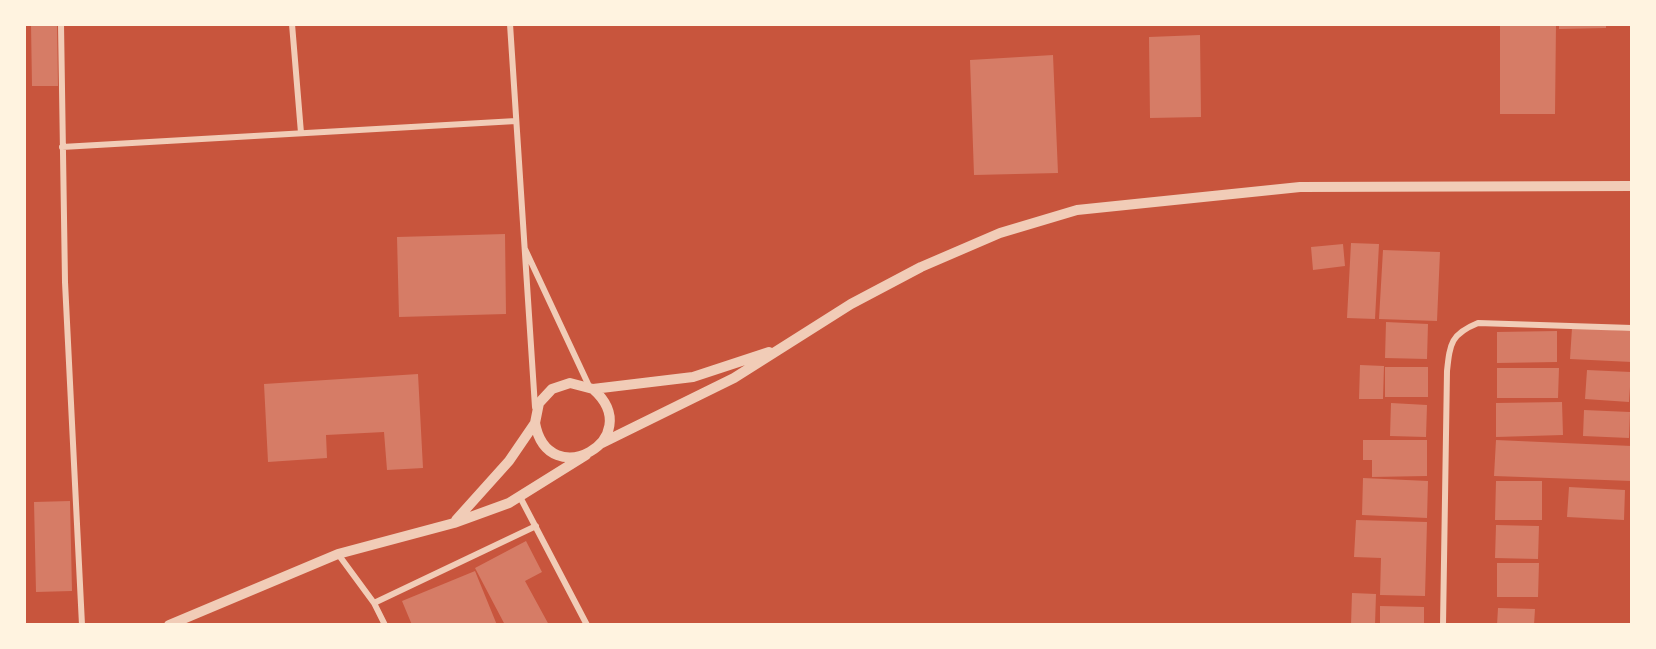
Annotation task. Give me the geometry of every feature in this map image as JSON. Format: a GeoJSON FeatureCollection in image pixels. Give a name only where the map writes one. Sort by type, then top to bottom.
{"type":"FeatureCollection","features":[{"type":"Feature","properties":{"kind":"street"},"geometry":{"type":"LineString","coordinates":[[61,24],[65,282],[82,625]]}},
{"type":"Feature","properties":{"kind":"street"},"geometry":{"type":"LineString","coordinates":[[292,24],[301,133]]}},
{"type":"Feature","properties":{"kind":"street"},"geometry":{"type":"LineString","coordinates":[[510,24],[537,432],[548,449],[566,458],[586,455]]}},
{"type":"Feature","properties":{"kind":"street"},"geometry":{"type":"LineString","coordinates":[[62,147],[516,121]]}},
{"type":"Feature","properties":{"kind":"street"},"geometry":{"type":"LineString","coordinates":[[175,624],[338,555],[454,523],[520,497],[602,443],[734,378],[790,345],[851,304],[921,267],[1000,234],[1077,210],[1300,187],[1632,186]]}},
{"type":"Feature","properties":{"kind":"street"},"geometry":{"type":"LineString","coordinates":[[524,246],[591,388],[606,405],[610,425],[602,443]]}},
{"type":"Feature","properties":{"kind":"street"},"geometry":{"type":"LineString","coordinates":[[1443,625],[1447,371],[1450,345],[1461,330],[1478,323],[1632,328]]}},
{"type":"Feature","properties":{"kind":"street"},"geometry":{"type":"LineString","coordinates":[[454,523],[509,461],[545,395],[561,385],[579,383],[591,388],[693,377],[790,345]]}},
{"type":"Feature","properties":{"kind":"street"},"geometry":{"type":"LineString","coordinates":[[520,497],[587,625]]}},
{"type":"Feature","properties":{"kind":"street"},"geometry":{"type":"LineString","coordinates":[[374,603],[536,525]]}},
{"type":"Feature","properties":{"kind":"street"},"geometry":{"type":"LineString","coordinates":[[338,555],[374,603],[385,625]]}},
{"type":"Feature","properties":{"kind":"building"},"geometry":{"type":"Polygon","coordinates":[[[31,24],[57,24],[58,86],[32,86],[31,24]]]}},
{"type":"Feature","properties":{"kind":"building"},"geometry":{"type":"Polygon","coordinates":[[[1500,24],[1556,24],[1555,114],[1500,114],[1500,24]]]}},
{"type":"Feature","properties":{"kind":"building"},"geometry":{"type":"Polygon","coordinates":[[[1559,24],[1606,24],[1606,28],[1559,29],[1559,24]]]}},
{"type":"Feature","properties":{"kind":"building"},"geometry":{"type":"Polygon","coordinates":[[[1200,35],[1201,117],[1150,118],[1149,37],[1200,35]]]}},
{"type":"Feature","properties":{"kind":"building"},"geometry":{"type":"Polygon","coordinates":[[[1053,55],[1058,173],[974,175],[970,60],[1053,55]]]}},
{"type":"Feature","properties":{"kind":"building"},"geometry":{"type":"Polygon","coordinates":[[[505,234],[506,314],[399,317],[397,237],[505,234]]]}},
{"type":"Feature","properties":{"kind":"building"},"geometry":{"type":"Polygon","coordinates":[[[1351,243],[1379,244],[1375,319],[1347,318],[1351,243]]]}},
{"type":"Feature","properties":{"kind":"building"},"geometry":{"type":"Polygon","coordinates":[[[1343,244],[1345,266],[1313,270],[1311,247],[1343,244]]]}},
{"type":"Feature","properties":{"kind":"building"},"geometry":{"type":"Polygon","coordinates":[[[1383,250],[1440,252],[1437,321],[1379,319],[1383,250]]]}},
{"type":"Feature","properties":{"kind":"building"},"geometry":{"type":"Polygon","coordinates":[[[1386,322],[1428,324],[1427,359],[1385,358],[1386,322]]]}},
{"type":"Feature","properties":{"kind":"building"},"geometry":{"type":"Polygon","coordinates":[[[1572,328],[1632,331],[1632,362],[1570,359],[1572,328]]]}},
{"type":"Feature","properties":{"kind":"building"},"geometry":{"type":"Polygon","coordinates":[[[1557,331],[1557,362],[1497,363],[1497,332],[1557,331]]]}},
{"type":"Feature","properties":{"kind":"building"},"geometry":{"type":"Polygon","coordinates":[[[1360,365],[1384,366],[1383,399],[1359,399],[1360,365]]]}},
{"type":"Feature","properties":{"kind":"building"},"geometry":{"type":"Polygon","coordinates":[[[1385,367],[1428,367],[1428,397],[1385,397],[1385,367]]]}},
{"type":"Feature","properties":{"kind":"building"},"geometry":{"type":"Polygon","coordinates":[[[1497,368],[1559,368],[1558,398],[1497,398],[1497,368]]]}},
{"type":"Feature","properties":{"kind":"building"},"geometry":{"type":"Polygon","coordinates":[[[1587,370],[1631,372],[1629,402],[1585,399],[1587,370]]]}},
{"type":"Feature","properties":{"kind":"building"},"geometry":{"type":"Polygon","coordinates":[[[418,374],[423,468],[387,470],[384,432],[326,435],[327,458],[268,462],[264,384],[418,374]]]}},
{"type":"Feature","properties":{"kind":"building"},"geometry":{"type":"Polygon","coordinates":[[[1562,402],[1563,435],[1496,437],[1496,403],[1562,402]]]}},
{"type":"Feature","properties":{"kind":"building"},"geometry":{"type":"Polygon","coordinates":[[[1391,403],[1427,405],[1426,437],[1390,436],[1391,403]]]}},
{"type":"Feature","properties":{"kind":"building"},"geometry":{"type":"Polygon","coordinates":[[[1584,410],[1630,412],[1629,438],[1583,436],[1584,410]]]}},
{"type":"Feature","properties":{"kind":"building"},"geometry":{"type":"Polygon","coordinates":[[[1363,440],[1427,440],[1427,476],[1372,477],[1372,460],[1363,460],[1363,440]]]}},
{"type":"Feature","properties":{"kind":"building"},"geometry":{"type":"Polygon","coordinates":[[[1496,440],[1632,446],[1632,481],[1494,476],[1496,440]]]}},
{"type":"Feature","properties":{"kind":"building"},"geometry":{"type":"Polygon","coordinates":[[[1363,478],[1428,481],[1427,518],[1362,515],[1363,478]]]}},
{"type":"Feature","properties":{"kind":"building"},"geometry":{"type":"Polygon","coordinates":[[[1496,481],[1542,481],[1542,520],[1495,520],[1496,481]]]}},
{"type":"Feature","properties":{"kind":"building"},"geometry":{"type":"Polygon","coordinates":[[[1569,487],[1625,490],[1624,520],[1567,517],[1569,487]]]}},
{"type":"Feature","properties":{"kind":"building"},"geometry":{"type":"Polygon","coordinates":[[[70,501],[72,591],[36,592],[34,502],[70,501]]]}},
{"type":"Feature","properties":{"kind":"building"},"geometry":{"type":"Polygon","coordinates":[[[1356,520],[1427,522],[1425,596],[1380,595],[1381,558],[1354,557],[1356,520]]]}},
{"type":"Feature","properties":{"kind":"building"},"geometry":{"type":"Polygon","coordinates":[[[1496,525],[1539,526],[1538,559],[1495,558],[1496,525]]]}},
{"type":"Feature","properties":{"kind":"building"},"geometry":{"type":"Polygon","coordinates":[[[526,541],[542,572],[525,581],[549,625],[505,625],[475,568],[526,541]]]}},
{"type":"Feature","properties":{"kind":"building"},"geometry":{"type":"Polygon","coordinates":[[[1497,563],[1539,563],[1538,597],[1497,597],[1497,563]]]}},
{"type":"Feature","properties":{"kind":"building"},"geometry":{"type":"Polygon","coordinates":[[[475,571],[497,625],[412,625],[402,601],[475,571]]]}},
{"type":"Feature","properties":{"kind":"building"},"geometry":{"type":"Polygon","coordinates":[[[1352,593],[1376,594],[1375,625],[1351,625],[1352,593]]]}},
{"type":"Feature","properties":{"kind":"building"},"geometry":{"type":"Polygon","coordinates":[[[1380,606],[1424,607],[1424,625],[1380,625],[1380,606]]]}},
{"type":"Feature","properties":{"kind":"building"},"geometry":{"type":"Polygon","coordinates":[[[1498,608],[1535,609],[1534,625],[1497,625],[1498,608]]]}}]}
